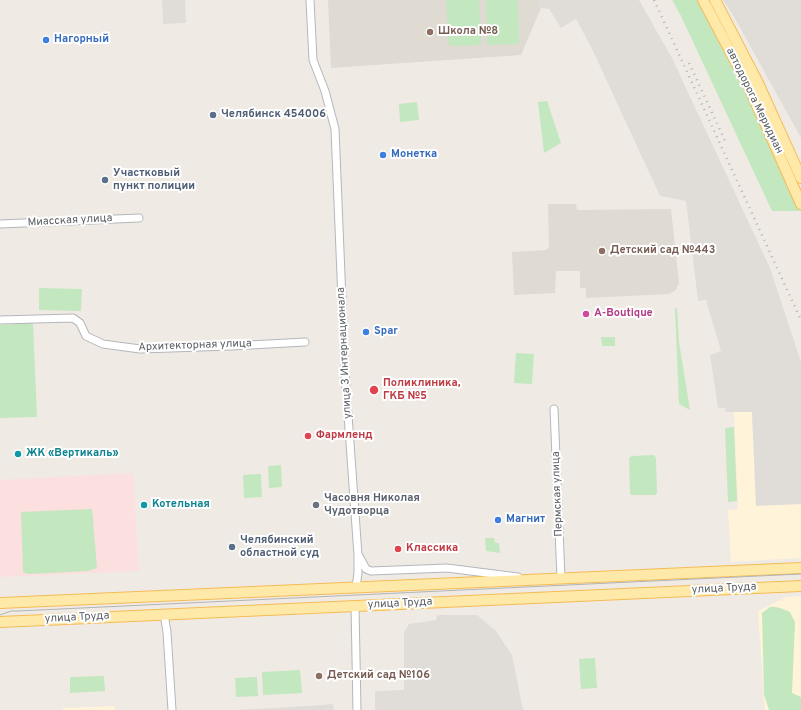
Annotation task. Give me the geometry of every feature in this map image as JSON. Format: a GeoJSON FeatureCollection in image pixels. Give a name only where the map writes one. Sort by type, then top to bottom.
{"type":"FeatureCollection","features":[{"type":"Feature","properties":{"kind":"main road","name":"автодорога Меридиан"},"geometry":{"type":"LineString","coordinates":[[703,0],[749,88],[801,204]]}},
{"type":"Feature","properties":{"kind":"main road","name":"автодорога Меридиан"},"geometry":{"type":"LineString","coordinates":[[715,0],[758,83],[801,178]]}},
{"type":"Feature","properties":{"kind":"main road","name":"улица Труда"},"geometry":{"type":"LineString","coordinates":[[0,603],[801,568]]}},
{"type":"Feature","properties":{"kind":"main road","name":"улица Труда"},"geometry":{"type":"LineString","coordinates":[[0,622],[801,586]]}},
{"type":"Feature","properties":{"kind":"main road","name":"улица 3 Интернационала"},"geometry":{"type":"LineString","coordinates":[[355,606],[356,587]]}},
{"type":"Feature","properties":{"kind":"main road"},"geometry":{"type":"LineString","coordinates":[[163,596],[164,614]]}},
{"type":"Feature","properties":{"kind":"street","name":"улица 3 Интернационала"},"geometry":{"type":"LineString","coordinates":[[310,0],[313,60],[325,91],[335,129],[345,373],[358,555],[356,587]]}},
{"type":"Feature","properties":{"kind":"street","name":"Миасская улица"},"geometry":{"type":"LineString","coordinates":[[0,224],[139,218]]}},
{"type":"Feature","properties":{"kind":"street","name":"Архитекторная улица"},"geometry":{"type":"LineString","coordinates":[[0,320],[73,318],[80,323],[86,336],[103,344],[140,349],[305,342]]}},
{"type":"Feature","properties":{"kind":"street","name":"Пермская улица"},"geometry":{"type":"LineString","coordinates":[[554,409],[561,578]]}},
{"type":"Feature","properties":{"kind":"street"},"geometry":{"type":"LineString","coordinates":[[358,555],[366,569],[371,571],[447,568],[540,579]]}},
{"type":"Feature","properties":{"kind":"street","name":"улица 3 Интернационала"},"geometry":{"type":"LineString","coordinates":[[355,606],[357,710]]}},
{"type":"Feature","properties":{"kind":"street"},"geometry":{"type":"LineString","coordinates":[[164,614],[172,710]]}},
{"type":"Feature","properties":{"kind":"shaded area"},"geometry":{"type":"Polygon","coordinates":[[[162,0],[185,0],[186,23],[163,24],[162,0]]]}},
{"type":"Feature","properties":{"kind":"shaded area","name":"Школа №8"},"geometry":{"type":"Polygon","coordinates":[[[328,0],[537,0],[541,8],[521,55],[331,68],[328,0]]]}},
{"type":"Feature","properties":{"kind":"shaded area"},"geometry":{"type":"Polygon","coordinates":[[[537,0],[639,0],[672,58],[770,268],[801,362],[801,504],[756,506],[752,412],[726,412],[725,408],[718,408],[710,355],[721,351],[706,300],[698,301],[686,201],[660,196],[592,49],[576,19],[561,28],[549,9],[541,8],[537,0]]]}},
{"type":"Feature","properties":{"kind":"shaded area"},"geometry":{"type":"Polygon","coordinates":[[[723,0],[801,0],[801,138],[733,15],[723,0]]]}},
{"type":"Feature","properties":{"kind":"shaded area","name":"Детский сад №443"},"geometry":{"type":"Polygon","coordinates":[[[548,204],[576,204],[577,210],[671,209],[679,283],[676,290],[669,294],[586,298],[586,288],[580,288],[580,271],[556,271],[555,293],[514,295],[512,252],[546,250],[549,247],[548,204]]]}},
{"type":"Feature","properties":{"kind":"shaded area"},"geometry":{"type":"Polygon","coordinates":[[[734,412],[752,412],[756,505],[801,504],[801,558],[731,562],[728,510],[738,509],[734,412]]]}},
{"type":"Feature","properties":{"kind":"shaded area"},"geometry":{"type":"Polygon","coordinates":[[[133,473],[139,571],[0,577],[0,480],[133,473]]]}},
{"type":"Feature","properties":{"kind":"shaded area"},"geometry":{"type":"Polygon","coordinates":[[[801,596],[801,710],[765,710],[758,611],[786,597],[801,596]]]}},
{"type":"Feature","properties":{"kind":"shaded area"},"geometry":{"type":"Polygon","coordinates":[[[437,615],[477,615],[496,631],[512,655],[523,710],[375,710],[375,691],[404,690],[404,632],[409,624],[436,620],[437,615]]]}},
{"type":"Feature","properties":{"kind":"shaded area"},"geometry":{"type":"Polygon","coordinates":[[[333,704],[334,710],[237,710],[307,706],[333,704]]]}},
{"type":"Feature","properties":{"kind":"shaded area"},"geometry":{"type":"Polygon","coordinates":[[[115,706],[115,710],[63,710],[63,708],[115,706]]]}},
{"type":"Feature","properties":{"kind":"green space"},"geometry":{"type":"Polygon","coordinates":[[[446,0],[479,0],[480,44],[449,45],[446,0]]]}},
{"type":"Feature","properties":{"kind":"green space"},"geometry":{"type":"Polygon","coordinates":[[[486,0],[518,0],[519,44],[487,45],[486,0]]]}},
{"type":"Feature","properties":{"kind":"green space"},"geometry":{"type":"Polygon","coordinates":[[[672,0],[697,0],[759,120],[801,211],[772,211],[680,14],[672,0]]]}},
{"type":"Feature","properties":{"kind":"green space"},"geometry":{"type":"Polygon","coordinates":[[[547,101],[561,143],[544,153],[538,102],[547,101]]]}},
{"type":"Feature","properties":{"kind":"green space"},"geometry":{"type":"Polygon","coordinates":[[[417,102],[419,120],[400,122],[399,104],[417,102]]]}},
{"type":"Feature","properties":{"kind":"green space"},"geometry":{"type":"Polygon","coordinates":[[[39,288],[82,289],[81,311],[39,310],[39,288]]]}},
{"type":"Feature","properties":{"kind":"green space"},"geometry":{"type":"Polygon","coordinates":[[[677,307],[679,342],[690,410],[679,404],[675,309],[677,307]]]}},
{"type":"Feature","properties":{"kind":"green space"},"geometry":{"type":"Polygon","coordinates":[[[33,323],[37,417],[0,418],[0,325],[33,323]]]}},
{"type":"Feature","properties":{"kind":"green space"},"geometry":{"type":"Polygon","coordinates":[[[601,337],[615,337],[615,346],[602,346],[601,337]]]}},
{"type":"Feature","properties":{"kind":"green space"},"geometry":{"type":"Polygon","coordinates":[[[516,353],[534,354],[532,384],[514,383],[516,353]]]}},
{"type":"Feature","properties":{"kind":"green space"},"geometry":{"type":"Polygon","coordinates":[[[734,427],[737,501],[728,502],[725,428],[734,427]]]}},
{"type":"Feature","properties":{"kind":"green space"},"geometry":{"type":"Polygon","coordinates":[[[654,455],[656,458],[657,493],[655,495],[631,495],[629,458],[632,456],[654,455]]]}},
{"type":"Feature","properties":{"kind":"green space"},"geometry":{"type":"Polygon","coordinates":[[[281,465],[282,487],[269,488],[268,466],[281,465]]]}},
{"type":"Feature","properties":{"kind":"green space"},"geometry":{"type":"Polygon","coordinates":[[[261,474],[262,497],[244,498],[243,475],[261,474]]]}},
{"type":"Feature","properties":{"kind":"green space"},"geometry":{"type":"Polygon","coordinates":[[[92,509],[97,568],[88,571],[28,574],[23,572],[21,512],[92,509]]]}},
{"type":"Feature","properties":{"kind":"green space"},"geometry":{"type":"Polygon","coordinates":[[[485,538],[494,538],[495,543],[499,543],[500,553],[486,551],[485,538]]]}},
{"type":"Feature","properties":{"kind":"green space"},"geometry":{"type":"Polygon","coordinates":[[[770,607],[776,607],[790,612],[795,622],[792,693],[801,697],[801,710],[769,710],[764,694],[762,613],[770,607]]]}},
{"type":"Feature","properties":{"kind":"green space"},"geometry":{"type":"Polygon","coordinates":[[[595,658],[597,688],[581,689],[579,659],[595,658]]]}},
{"type":"Feature","properties":{"kind":"green space"},"geometry":{"type":"Polygon","coordinates":[[[300,670],[302,693],[263,695],[262,672],[300,670]]]}},
{"type":"Feature","properties":{"kind":"green space"},"geometry":{"type":"Polygon","coordinates":[[[104,676],[105,691],[70,693],[70,677],[104,676]]]}},
{"type":"Feature","properties":{"kind":"green space"},"geometry":{"type":"Polygon","coordinates":[[[257,677],[258,696],[236,697],[235,678],[257,677]]]}},
{"type":"Feature","properties":{"kind":"tram line"},"geometry":{"type":"LineString","coordinates":[[0,615],[11,611],[801,574]]}},
{"type":"Feature","properties":{"kind":"railway"},"geometry":{"type":"LineString","coordinates":[[654,0],[801,320]]}},
{"type":"Feature","properties":{"kind":"railway"},"geometry":{"type":"LineString","coordinates":[[689,63],[726,143]]}},
{"type":"Feature","properties":{"kind":"place","name":"Школа №8"},"geometry":{"type":"Point","coordinates":[430,32]}},
{"type":"Feature","properties":{"kind":"place","name":"Нагорный"},"geometry":{"type":"Point","coordinates":[46,40]}},
{"type":"Feature","properties":{"kind":"place","name":"Челябинск 454006"},"geometry":{"type":"Point","coordinates":[213,115]}},
{"type":"Feature","properties":{"kind":"place","name":"Монетка"},"geometry":{"type":"Point","coordinates":[383,155]}},
{"type":"Feature","properties":{"kind":"place","name":"Участковый пункт полиции"},"geometry":{"type":"Point","coordinates":[105,180]}},
{"type":"Feature","properties":{"kind":"place","name":"Детский сад №443"},"geometry":{"type":"Point","coordinates":[602,251]}},
{"type":"Feature","properties":{"kind":"place","name":"A-Boutique"},"geometry":{"type":"Point","coordinates":[586,314]}},
{"type":"Feature","properties":{"kind":"place","name":"Spar"},"geometry":{"type":"Point","coordinates":[366,332]}},
{"type":"Feature","properties":{"kind":"place","name":"Поликлиника, ГКБ №5"},"geometry":{"type":"Point","coordinates":[374,390]}},
{"type":"Feature","properties":{"kind":"place","name":"Фармленд"},"geometry":{"type":"Point","coordinates":[308,436]}},
{"type":"Feature","properties":{"kind":"place","name":"ЖК «Вертикаль»"},"geometry":{"type":"Point","coordinates":[18,454]}},
{"type":"Feature","properties":{"kind":"place","name":"Котельная"},"geometry":{"type":"Point","coordinates":[144,505]}},
{"type":"Feature","properties":{"kind":"place","name":"Часовня Николая Чудотворца"},"geometry":{"type":"Point","coordinates":[316,505]}},
{"type":"Feature","properties":{"kind":"place","name":"Магнит"},"geometry":{"type":"Point","coordinates":[498,520]}},
{"type":"Feature","properties":{"kind":"place","name":"Челябинский областной суд"},"geometry":{"type":"Point","coordinates":[232,547]}},
{"type":"Feature","properties":{"kind":"place","name":"Классика"},"geometry":{"type":"Point","coordinates":[398,549]}},
{"type":"Feature","properties":{"kind":"place","name":"Детский сад №106"},"geometry":{"type":"Point","coordinates":[319,676]}}]}
